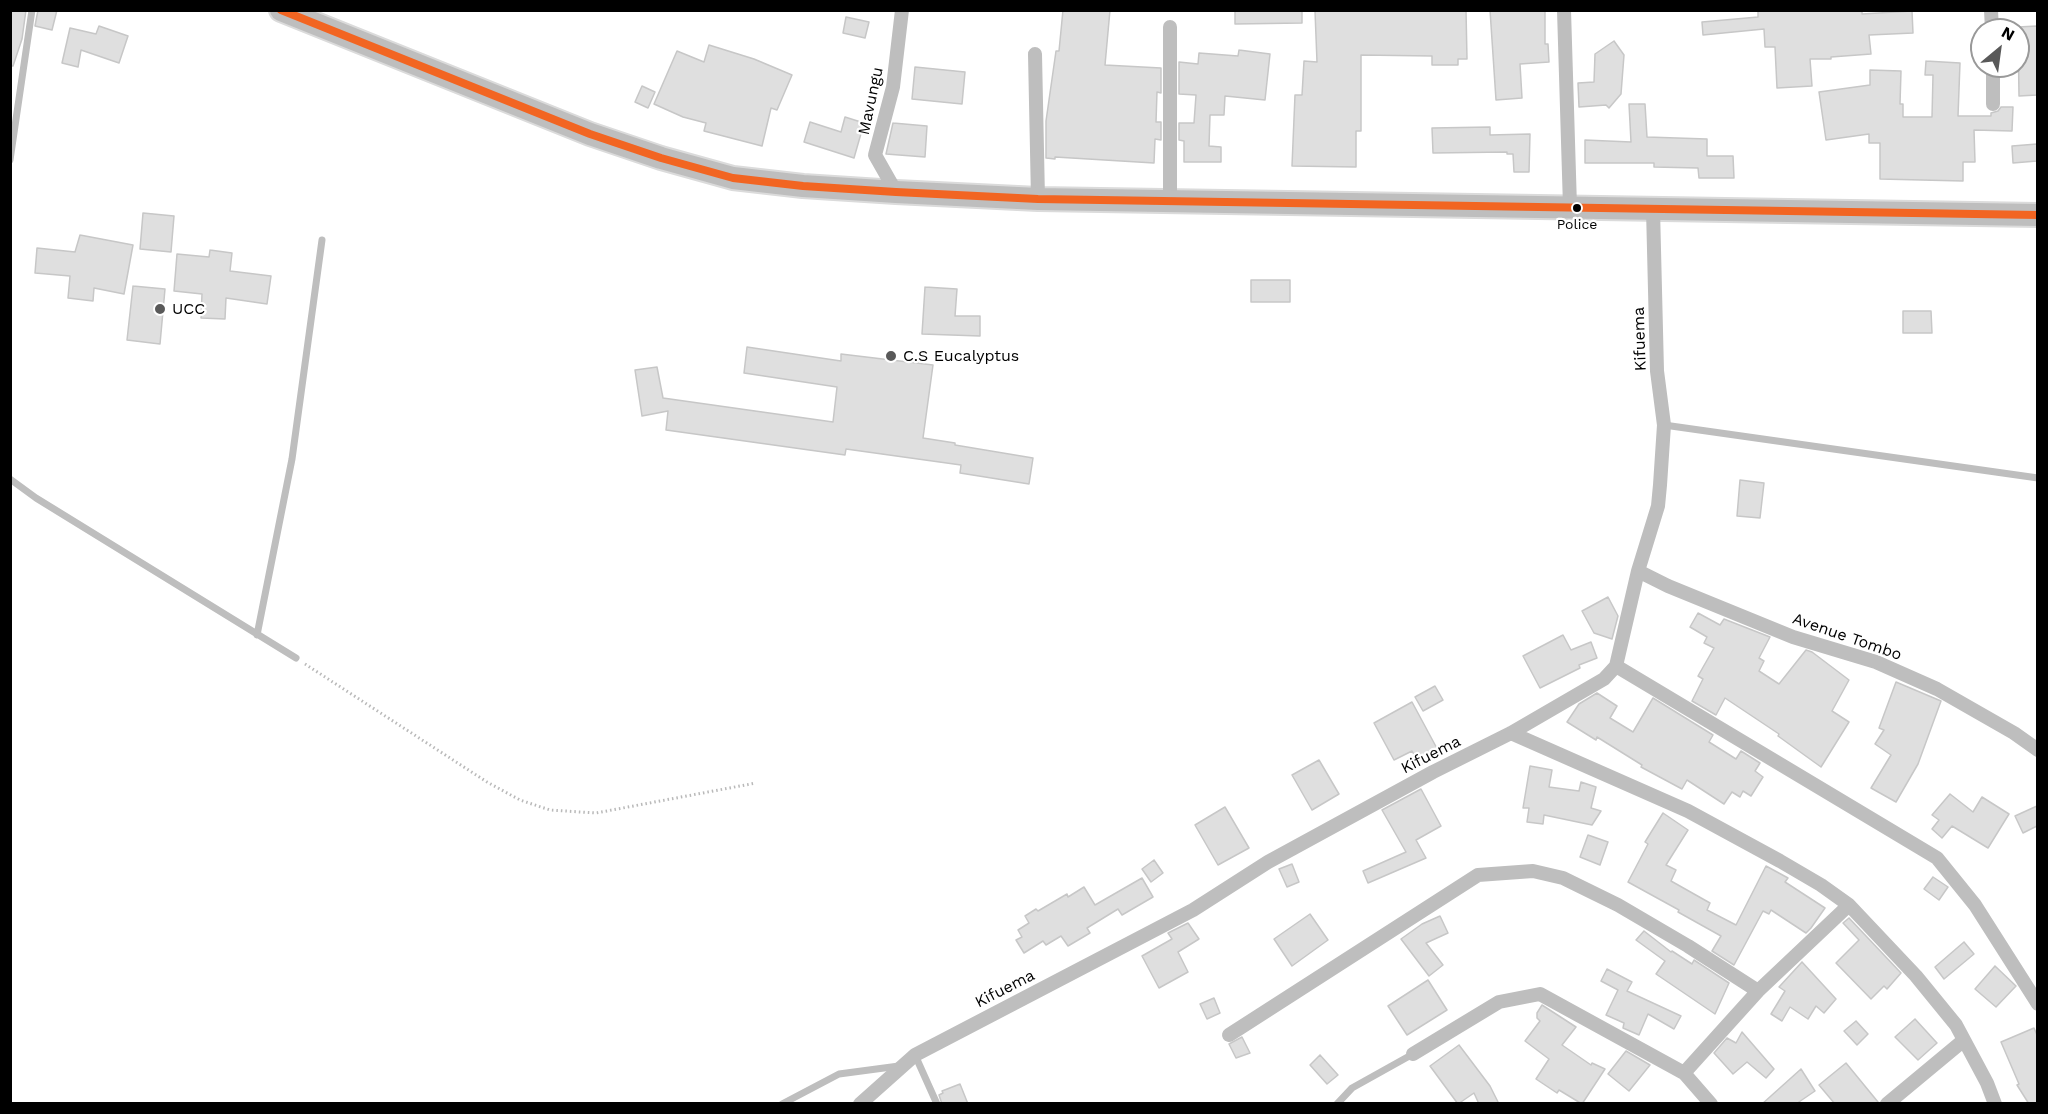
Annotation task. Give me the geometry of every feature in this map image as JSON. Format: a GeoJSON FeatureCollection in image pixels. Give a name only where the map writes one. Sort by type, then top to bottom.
{"type":"FeatureCollection","features":[{"type":"Feature","properties":{"kind":"highway"},"geometry":{"type":"LineString","coordinates":[[290,12],[516,105],[661,158],[734,178],[803,186],[1038,199],[2037,215]]}},
{"type":"Feature","properties":{"kind":"street","name":"Mavungu"},"geometry":{"type":"LineString","coordinates":[[896,192],[875,155],[893,87],[902,10]]}},
{"type":"Feature","properties":{"kind":"street"},"geometry":{"type":"LineString","coordinates":[[1564,10],[1570,207]]}},
{"type":"Feature","properties":{"kind":"street"},"geometry":{"type":"LineString","coordinates":[[1170,27],[1170,202]]}},
{"type":"Feature","properties":{"kind":"street"},"geometry":{"type":"LineString","coordinates":[[1035,54],[1038,199]]}},
{"type":"Feature","properties":{"kind":"street"},"geometry":{"type":"LineString","coordinates":[[1993,78],[1993,104]]}},
{"type":"Feature","properties":{"kind":"street","name":"Kifuema"},"geometry":{"type":"LineString","coordinates":[[860,1104],[915,1055],[1193,910],[1268,862],[1433,772],[1511,733],[1605,679],[1616,666],[1638,571],[1658,506],[1665,425],[1657,371],[1653,209]]}},
{"type":"Feature","properties":{"kind":"street","name":"Avenue Tombo"},"geometry":{"type":"LineString","coordinates":[[1638,571],[1668,586],[1792,637],[1876,662],[1936,689],[2014,733],[2037,750]]}},
{"type":"Feature","properties":{"kind":"street"},"geometry":{"type":"LineString","coordinates":[[1616,666],[1937,858],[1975,905],[2037,1004]]}},
{"type":"Feature","properties":{"kind":"street"},"geometry":{"type":"LineString","coordinates":[[1511,733],[1688,811],[1788,866],[1849,905],[1916,976],[1956,1025],[1987,1083],[1995,1104]]}},
{"type":"Feature","properties":{"kind":"street"},"geometry":{"type":"LineString","coordinates":[[1229,1035],[1478,875],[1533,871],[1563,878],[1618,905],[1688,946],[1758,992]]}},
{"type":"Feature","properties":{"kind":"street"},"geometry":{"type":"LineString","coordinates":[[1684,1073],[1758,992],[1849,905]]}},
{"type":"Feature","properties":{"kind":"street"},"geometry":{"type":"LineString","coordinates":[[1413,1054],[1499,1002],[1540,994],[1684,1073],[1711,1104]]}},
{"type":"Feature","properties":{"kind":"street"},"geometry":{"type":"LineString","coordinates":[[1887,1104],[1964,1040]]}},
{"type":"Feature","properties":{"kind":"lane"},"geometry":{"type":"LineString","coordinates":[[10,160],[32,10]]}},
{"type":"Feature","properties":{"kind":"lane"},"geometry":{"type":"LineString","coordinates":[[257,635],[292,459],[322,240]]}},
{"type":"Feature","properties":{"kind":"lane"},"geometry":{"type":"LineString","coordinates":[[1665,425],[2037,478]]}},
{"type":"Feature","properties":{"kind":"lane"},"geometry":{"type":"LineString","coordinates":[[10,480],[296,658]]}},
{"type":"Feature","properties":{"kind":"lane"},"geometry":{"type":"LineString","coordinates":[[1337,1104],[1352,1088],[1413,1054]]}},
{"type":"Feature","properties":{"kind":"lane"},"geometry":{"type":"LineString","coordinates":[[915,1055],[937,1104]]}},
{"type":"Feature","properties":{"kind":"lane"},"geometry":{"type":"LineString","coordinates":[[782,1104],[839,1074],[902,1066]]}},
{"type":"Feature","properties":{"kind":"path"},"geometry":{"type":"LineString","coordinates":[[296,658],[487,782],[520,800],[550,810],[596,813],[756,783]]}},
{"type":"Feature","properties":{"kind":"building"},"geometry":{"type":"Polygon","coordinates":[[[10,10],[26,10],[22,39],[13,66],[10,66],[10,10]]]}},
{"type":"Feature","properties":{"kind":"building"},"geometry":{"type":"Polygon","coordinates":[[[38,10],[57,10],[52,30],[35,26],[38,10]]]}},
{"type":"Feature","properties":{"kind":"building"},"geometry":{"type":"Polygon","coordinates":[[[1063,10],[1110,10],[1105,65],[1161,68],[1161,93],[1157,92],[1156,122],[1161,122],[1161,140],[1155,139],[1154,163],[1046,158],[1046,121],[1056,51],[1059,51],[1063,10]]]}},
{"type":"Feature","properties":{"kind":"building"},"geometry":{"type":"Polygon","coordinates":[[[1235,10],[1302,10],[1302,23],[1235,24],[1235,10]]]}},
{"type":"Feature","properties":{"kind":"building"},"geometry":{"type":"Polygon","coordinates":[[[1466,10],[1467,59],[1458,59],[1458,65],[1432,65],[1432,56],[1361,55],[1361,131],[1356,131],[1356,167],[1292,166],[1295,95],[1302,95],[1304,61],[1317,62],[1315,11],[1466,10]]]}},
{"type":"Feature","properties":{"kind":"building"},"geometry":{"type":"Polygon","coordinates":[[[1490,10],[1545,10],[1545,44],[1548,44],[1549,62],[1520,64],[1522,98],[1496,100],[1490,10]]]}},
{"type":"Feature","properties":{"kind":"building"},"geometry":{"type":"Polygon","coordinates":[[[1758,10],[1862,10],[1862,14],[1912,11],[1913,33],[1869,35],[1871,54],[1810,59],[1812,86],[1777,88],[1775,47],[1765,47],[1764,29],[1703,35],[1702,22],[1758,17],[1758,10]]]}},
{"type":"Feature","properties":{"kind":"building"},"geometry":{"type":"Polygon","coordinates":[[[846,17],[869,22],[865,38],[843,33],[846,17]]]}},
{"type":"Feature","properties":{"kind":"building"},"geometry":{"type":"Polygon","coordinates":[[[99,26],[128,36],[119,63],[81,50],[78,67],[62,63],[70,28],[96,34],[99,26]]]}},
{"type":"Feature","properties":{"kind":"building"},"geometry":{"type":"Polygon","coordinates":[[[2030,26],[2037,26],[2037,95],[2019,96],[2019,78],[2030,78],[2030,26]]]}},
{"type":"Feature","properties":{"kind":"building"},"geometry":{"type":"Polygon","coordinates":[[[1614,41],[1624,55],[1621,94],[1609,108],[1606,105],[1579,107],[1578,83],[1594,82],[1595,54],[1614,41]]]}},
{"type":"Feature","properties":{"kind":"building"},"geometry":{"type":"Polygon","coordinates":[[[709,45],[754,59],[792,75],[777,110],[771,108],[762,146],[704,131],[706,123],[683,117],[654,104],[677,51],[704,62],[709,45]]]}},
{"type":"Feature","properties":{"kind":"building"},"geometry":{"type":"Polygon","coordinates":[[[1239,50],[1270,54],[1265,100],[1225,96],[1224,115],[1210,115],[1209,146],[1221,147],[1221,162],[1184,162],[1184,141],[1179,140],[1179,123],[1194,123],[1196,95],[1179,94],[1179,62],[1198,64],[1199,53],[1238,56],[1239,50]]]}},
{"type":"Feature","properties":{"kind":"building"},"geometry":{"type":"Polygon","coordinates":[[[1926,61],[1960,63],[1958,116],[1991,116],[1991,113],[1998,111],[2001,107],[2013,107],[2012,131],[1974,130],[1975,162],[1963,162],[1963,181],[1880,179],[1880,143],[1869,143],[1869,134],[1826,140],[1819,92],[1870,85],[1870,70],[1901,71],[1900,104],[1903,104],[1903,117],[1932,117],[1933,75],[1925,75],[1926,61]]]}},
{"type":"Feature","properties":{"kind":"building"},"geometry":{"type":"Polygon","coordinates":[[[915,67],[965,72],[962,104],[912,99],[915,67]]]}},
{"type":"Feature","properties":{"kind":"building"},"geometry":{"type":"Polygon","coordinates":[[[642,86],[655,92],[648,108],[635,102],[642,86]]]}},
{"type":"Feature","properties":{"kind":"building"},"geometry":{"type":"Polygon","coordinates":[[[1629,104],[1645,104],[1647,137],[1707,139],[1707,156],[1733,156],[1734,178],[1699,178],[1698,168],[1654,167],[1654,163],[1585,163],[1585,140],[1631,142],[1629,104]]]}},
{"type":"Feature","properties":{"kind":"building"},"geometry":{"type":"Polygon","coordinates":[[[845,117],[864,123],[854,158],[804,142],[810,122],[841,132],[845,117]]]}},
{"type":"Feature","properties":{"kind":"building"},"geometry":{"type":"Polygon","coordinates":[[[893,123],[927,126],[925,157],[886,154],[893,123]]]}},
{"type":"Feature","properties":{"kind":"building"},"geometry":{"type":"Polygon","coordinates":[[[1490,127],[1490,135],[1530,134],[1529,172],[1514,172],[1513,154],[1507,154],[1507,152],[1433,153],[1432,128],[1490,127]]]}},
{"type":"Feature","properties":{"kind":"building"},"geometry":{"type":"Polygon","coordinates":[[[2037,144],[2037,161],[2013,163],[2012,146],[2037,144]]]}},
{"type":"Feature","properties":{"kind":"building"},"geometry":{"type":"Polygon","coordinates":[[[143,213],[174,216],[171,252],[140,249],[143,213]]]}},
{"type":"Feature","properties":{"kind":"building"},"geometry":{"type":"Polygon","coordinates":[[[80,235],[133,245],[124,294],[94,288],[93,301],[68,298],[70,276],[35,273],[37,248],[75,252],[80,235]]]}},
{"type":"Feature","properties":{"kind":"building"},"geometry":{"type":"Polygon","coordinates":[[[210,250],[232,253],[230,271],[271,276],[267,304],[226,298],[225,319],[201,318],[202,294],[174,291],[177,254],[209,257],[210,250]]]}},
{"type":"Feature","properties":{"kind":"building"},"geometry":{"type":"Polygon","coordinates":[[[1251,280],[1290,280],[1290,302],[1251,302],[1251,280]]]}},
{"type":"Feature","properties":{"kind":"building"},"geometry":{"type":"Polygon","coordinates":[[[133,286],[165,289],[160,344],[127,340],[133,286]]]}},
{"type":"Feature","properties":{"kind":"building"},"geometry":{"type":"Polygon","coordinates":[[[925,287],[957,289],[955,316],[980,316],[980,336],[922,334],[925,287]]]}},
{"type":"Feature","properties":{"kind":"building"},"geometry":{"type":"Polygon","coordinates":[[[1903,311],[1931,311],[1932,333],[1903,333],[1903,311]]]}},
{"type":"Feature","properties":{"kind":"building"},"geometry":{"type":"Polygon","coordinates":[[[747,347],[841,361],[841,354],[933,365],[923,438],[1033,458],[1029,484],[960,473],[961,465],[846,449],[845,455],[666,430],[668,411],[642,416],[635,370],[657,367],[663,398],[833,422],[837,387],[744,373],[747,347]]]}},
{"type":"Feature","properties":{"kind":"building"},"geometry":{"type":"Polygon","coordinates":[[[1740,480],[1764,483],[1760,518],[1737,516],[1740,480]]]}},
{"type":"Feature","properties":{"kind":"building"},"geometry":{"type":"Polygon","coordinates":[[[1608,597],[1618,616],[1612,639],[1594,633],[1582,611],[1608,597]]]}},
{"type":"Feature","properties":{"kind":"building"},"geometry":{"type":"Polygon","coordinates":[[[1698,613],[1720,625],[1724,619],[1770,637],[1759,658],[1764,661],[1759,671],[1779,684],[1806,650],[1849,680],[1832,711],[1849,722],[1821,767],[1778,736],[1779,734],[1725,698],[1716,715],[1692,701],[1703,679],[1698,676],[1714,648],[1704,643],[1707,637],[1690,627],[1698,613]]]}},
{"type":"Feature","properties":{"kind":"building"},"geometry":{"type":"Polygon","coordinates":[[[1563,635],[1571,650],[1591,642],[1597,658],[1579,665],[1580,668],[1540,688],[1523,656],[1563,635]]]}},
{"type":"Feature","properties":{"kind":"building"},"geometry":{"type":"Polygon","coordinates":[[[1896,682],[1941,701],[1918,764],[1896,802],[1871,788],[1891,755],[1875,744],[1884,730],[1879,728],[1896,682]]]}},
{"type":"Feature","properties":{"kind":"building"},"geometry":{"type":"Polygon","coordinates":[[[1435,686],[1443,700],[1423,711],[1415,697],[1435,686]]]}},
{"type":"Feature","properties":{"kind":"building"},"geometry":{"type":"Polygon","coordinates":[[[1597,693],[1617,706],[1610,718],[1633,732],[1653,698],[1713,735],[1709,742],[1736,759],[1741,751],[1760,763],[1755,771],[1763,777],[1751,796],[1743,791],[1740,797],[1732,792],[1724,804],[1687,780],[1682,789],[1641,767],[1642,765],[1597,737],[1596,740],[1567,722],[1579,704],[1597,693]]]}},
{"type":"Feature","properties":{"kind":"building"},"geometry":{"type":"Polygon","coordinates":[[[1412,702],[1440,754],[1420,765],[1412,751],[1394,760],[1374,723],[1412,702]]]}},
{"type":"Feature","properties":{"kind":"building"},"geometry":{"type":"Polygon","coordinates":[[[1319,760],[1339,794],[1312,810],[1292,775],[1319,760]]]}},
{"type":"Feature","properties":{"kind":"building"},"geometry":{"type":"Polygon","coordinates":[[[1530,766],[1552,770],[1549,787],[1579,791],[1581,782],[1596,787],[1591,808],[1601,811],[1592,825],[1544,815],[1543,824],[1527,822],[1529,808],[1523,808],[1530,766]]]}},
{"type":"Feature","properties":{"kind":"building"},"geometry":{"type":"Polygon","coordinates":[[[1421,789],[1441,826],[1416,840],[1426,858],[1368,883],[1363,871],[1406,852],[1382,810],[1421,789]]]}},
{"type":"Feature","properties":{"kind":"building"},"geometry":{"type":"Polygon","coordinates":[[[1950,794],[1973,812],[1982,797],[2009,814],[1988,848],[1952,826],[1942,838],[1932,829],[1939,820],[1932,815],[1950,794]]]}},
{"type":"Feature","properties":{"kind":"building"},"geometry":{"type":"Polygon","coordinates":[[[2037,806],[2037,826],[2023,833],[2015,816],[2037,806]]]}},
{"type":"Feature","properties":{"kind":"building"},"geometry":{"type":"Polygon","coordinates":[[[1225,807],[1249,848],[1218,865],[1195,825],[1225,807]]]}},
{"type":"Feature","properties":{"kind":"building"},"geometry":{"type":"Polygon","coordinates":[[[1663,813],[1688,830],[1666,865],[1676,870],[1671,881],[1710,903],[1707,910],[1736,925],[1766,866],[1788,878],[1785,882],[1825,908],[1806,933],[1771,910],[1769,914],[1763,911],[1734,965],[1712,951],[1721,936],[1628,882],[1648,844],[1645,842],[1663,813]]]}},
{"type":"Feature","properties":{"kind":"building"},"geometry":{"type":"Polygon","coordinates":[[[1588,835],[1608,842],[1600,865],[1580,857],[1588,835]]]}},
{"type":"Feature","properties":{"kind":"building"},"geometry":{"type":"Polygon","coordinates":[[[1154,860],[1163,873],[1151,882],[1142,869],[1154,860]]]}},
{"type":"Feature","properties":{"kind":"building"},"geometry":{"type":"Polygon","coordinates":[[[1292,864],[1299,882],[1287,887],[1279,869],[1292,864]]]}},
{"type":"Feature","properties":{"kind":"building"},"geometry":{"type":"Polygon","coordinates":[[[1933,877],[1948,887],[1939,900],[1924,889],[1933,877]]]}},
{"type":"Feature","properties":{"kind":"building"},"geometry":{"type":"Polygon","coordinates":[[[1142,878],[1153,897],[1122,915],[1118,909],[1087,928],[1090,933],[1068,946],[1061,936],[1046,945],[1043,941],[1024,953],[1016,940],[1022,937],[1018,930],[1029,923],[1025,916],[1036,909],[1038,911],[1084,887],[1095,905],[1142,878]]]}},
{"type":"Feature","properties":{"kind":"building"},"geometry":{"type":"Polygon","coordinates":[[[1310,914],[1328,940],[1292,966],[1274,939],[1310,914]]]}},
{"type":"Feature","properties":{"kind":"building"},"geometry":{"type":"Polygon","coordinates":[[[1440,916],[1448,933],[1426,943],[1443,965],[1429,976],[1401,939],[1422,924],[1440,916]]]}},
{"type":"Feature","properties":{"kind":"building"},"geometry":{"type":"Polygon","coordinates":[[[1849,918],[1901,973],[1887,989],[1884,986],[1871,999],[1836,963],[1859,940],[1843,923],[1849,918]]]}},
{"type":"Feature","properties":{"kind":"building"},"geometry":{"type":"Polygon","coordinates":[[[1188,923],[1199,939],[1178,952],[1188,972],[1159,988],[1142,956],[1172,939],[1168,933],[1188,923]]]}},
{"type":"Feature","properties":{"kind":"building"},"geometry":{"type":"Polygon","coordinates":[[[1644,931],[1671,952],[1692,964],[1694,960],[1729,983],[1715,1014],[1656,974],[1665,961],[1636,940],[1644,931]]]}},
{"type":"Feature","properties":{"kind":"building"},"geometry":{"type":"Polygon","coordinates":[[[1964,942],[1974,954],[1944,979],[1935,967],[1964,942]]]}},
{"type":"Feature","properties":{"kind":"building"},"geometry":{"type":"Polygon","coordinates":[[[1802,962],[1836,999],[1824,1013],[1816,1006],[1808,1019],[1790,1007],[1782,1021],[1771,1014],[1785,991],[1779,987],[1802,962]]]}},
{"type":"Feature","properties":{"kind":"building"},"geometry":{"type":"Polygon","coordinates":[[[1995,966],[2016,986],[1996,1007],[1975,989],[1995,966]]]}},
{"type":"Feature","properties":{"kind":"building"},"geometry":{"type":"Polygon","coordinates":[[[1607,969],[1632,982],[1627,991],[1681,1016],[1674,1029],[1648,1014],[1639,1035],[1623,1028],[1624,1023],[1606,1015],[1618,990],[1601,981],[1607,969]]]}},
{"type":"Feature","properties":{"kind":"building"},"geometry":{"type":"Polygon","coordinates":[[[1428,980],[1447,1010],[1407,1035],[1388,1006],[1428,980]]]}},
{"type":"Feature","properties":{"kind":"building"},"geometry":{"type":"Polygon","coordinates":[[[1214,998],[1220,1013],[1207,1019],[1200,1004],[1214,998]]]}},
{"type":"Feature","properties":{"kind":"building"},"geometry":{"type":"Polygon","coordinates":[[[1542,1005],[1576,1027],[1562,1045],[1591,1065],[1592,1063],[1605,1069],[1582,1104],[1559,1090],[1557,1093],[1536,1079],[1549,1059],[1525,1041],[1540,1021],[1537,1013],[1542,1005]]]}},
{"type":"Feature","properties":{"kind":"building"},"geometry":{"type":"Polygon","coordinates":[[[1915,1019],[1937,1043],[1918,1060],[1895,1037],[1915,1019]]]}},
{"type":"Feature","properties":{"kind":"building"},"geometry":{"type":"Polygon","coordinates":[[[1856,1021],[1868,1034],[1857,1045],[1844,1031],[1856,1021]]]}},
{"type":"Feature","properties":{"kind":"building"},"geometry":{"type":"Polygon","coordinates":[[[2034,1028],[2037,1035],[2037,1104],[2029,1104],[2017,1085],[2019,1084],[2001,1042],[2034,1028]]]}},
{"type":"Feature","properties":{"kind":"building"},"geometry":{"type":"Polygon","coordinates":[[[1742,1032],[1774,1069],[1766,1078],[1747,1062],[1733,1074],[1714,1053],[1727,1038],[1736,1043],[1742,1032]]]}},
{"type":"Feature","properties":{"kind":"building"},"geometry":{"type":"Polygon","coordinates":[[[1242,1037],[1250,1053],[1236,1058],[1229,1044],[1242,1037]]]}},
{"type":"Feature","properties":{"kind":"building"},"geometry":{"type":"Polygon","coordinates":[[[1459,1045],[1490,1086],[1499,1104],[1479,1104],[1474,1093],[1458,1104],[1430,1066],[1459,1045]]]}},
{"type":"Feature","properties":{"kind":"building"},"geometry":{"type":"Polygon","coordinates":[[[1626,1051],[1650,1065],[1629,1091],[1608,1074],[1626,1051]]]}},
{"type":"Feature","properties":{"kind":"building"},"geometry":{"type":"Polygon","coordinates":[[[1320,1055],[1338,1075],[1327,1084],[1310,1065],[1320,1055]]]}},
{"type":"Feature","properties":{"kind":"building"},"geometry":{"type":"Polygon","coordinates":[[[1846,1063],[1878,1104],[1835,1104],[1819,1085],[1846,1063]]]}},
{"type":"Feature","properties":{"kind":"building"},"geometry":{"type":"Polygon","coordinates":[[[1801,1069],[1815,1091],[1796,1104],[1762,1104],[1801,1069]]]}},
{"type":"Feature","properties":{"kind":"building"},"geometry":{"type":"Polygon","coordinates":[[[960,1084],[968,1104],[942,1104],[939,1095],[943,1093],[942,1091],[960,1084]]]}},
{"type":"Feature","properties":{"kind":"transit line"},"geometry":{"type":"LineString","coordinates":[[281,10],[590,134],[661,158],[733,178],[803,186],[1038,199],[2038,215]]}},
{"type":"Feature","properties":{"kind":"place","name":"Police"},"geometry":{"type":"Point","coordinates":[1577,208]}},
{"type":"Feature","properties":{"kind":"place","name":"UCC"},"geometry":{"type":"Point","coordinates":[160,309]}},
{"type":"Feature","properties":{"kind":"place","name":"C.S Eucalyptus"},"geometry":{"type":"Point","coordinates":[891,356]}}]}
